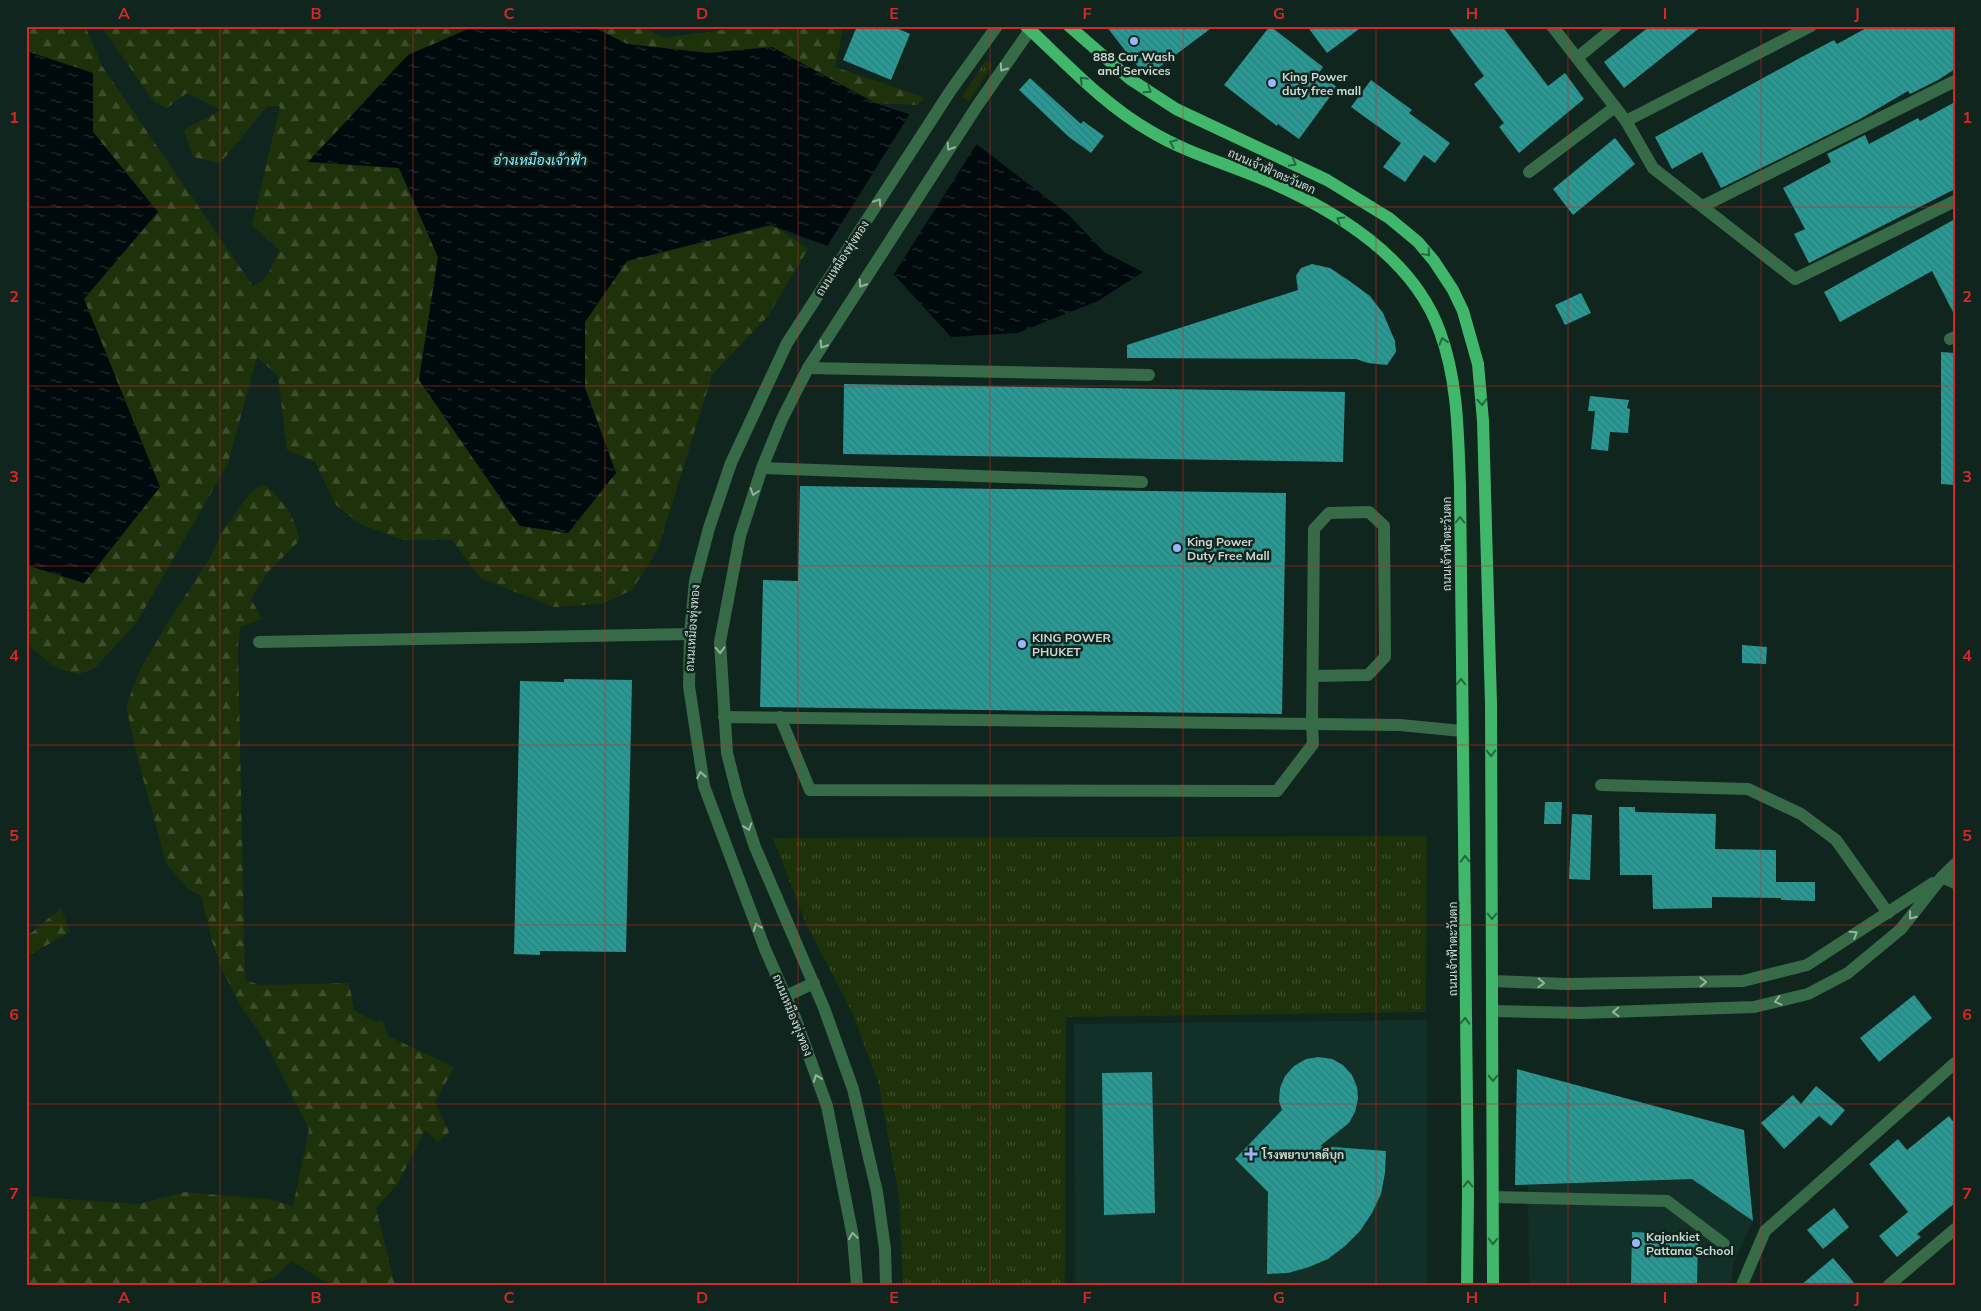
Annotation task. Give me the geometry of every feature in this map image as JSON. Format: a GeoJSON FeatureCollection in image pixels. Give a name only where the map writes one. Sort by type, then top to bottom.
{"type":"FeatureCollection","features":[{"type":"Feature","properties":{"kind":"main road","name":"ถนนเจ้าฟ้าตะวันตก"},"geometry":{"type":"LineString","coordinates":[[1069,26],[1130,79],[1176,108],[1327,180],[1389,218],[1418,242],[1447,280],[1458,300],[1472,338],[1481,390],[1491,704],[1493,1285]]}},
{"type":"Feature","properties":{"kind":"main road","name":"ถนนเจ้าฟ้าตะวันตก"},"geometry":{"type":"LineString","coordinates":[[1030,27],[1117,110],[1149,131],[1176,145],[1274,184],[1306,199],[1360,233],[1394,261],[1424,298],[1440,332],[1449,364],[1456,402],[1460,485],[1468,1191],[1467,1285]]}},
{"type":"Feature","properties":{"kind":"street","name":"ถนนเหมืองทุ่งทอง"},"geometry":{"type":"LineString","coordinates":[[857,1285],[853,1237],[827,1106],[786,996],[726,850],[704,786],[689,686],[690,634],[695,581],[709,528],[730,463],[787,343],[951,90],[997,26]]}},
{"type":"Feature","properties":{"kind":"street"},"geometry":{"type":"LineString","coordinates":[[1552,26],[1626,121],[1653,168],[1795,279],[1955,201]]}},
{"type":"Feature","properties":{"kind":"street"},"geometry":{"type":"LineString","coordinates":[[1577,58],[1616,26]]}},
{"type":"Feature","properties":{"kind":"street"},"geometry":{"type":"LineString","coordinates":[[1626,121],[1811,26]]}},
{"type":"Feature","properties":{"kind":"street"},"geometry":{"type":"LineString","coordinates":[[886,1285],[884,1240],[877,1192],[853,1089],[814,983],[749,830],[738,796],[727,753],[720,642],[740,536],[762,468],[782,419],[808,368],[1030,27]]}},
{"type":"Feature","properties":{"kind":"street"},"geometry":{"type":"LineString","coordinates":[[1703,206],[1955,81]]}},
{"type":"Feature","properties":{"kind":"street"},"geometry":{"type":"LineString","coordinates":[[1529,172],[1615,107]]}},
{"type":"Feature","properties":{"kind":"street"},"geometry":{"type":"LineString","coordinates":[[808,368],[1149,375]]}},
{"type":"Feature","properties":{"kind":"street"},"geometry":{"type":"LineString","coordinates":[[762,468],[1142,482]]}},
{"type":"Feature","properties":{"kind":"street"},"geometry":{"type":"LineString","coordinates":[[780,717],[810,790],[1277,791],[1313,744],[1312,724],[1314,529],[1330,514],[1368,512],[1384,526],[1385,657],[1368,675],[1313,676]]}},
{"type":"Feature","properties":{"kind":"street"},"geometry":{"type":"LineString","coordinates":[[259,642],[690,634]]}},
{"type":"Feature","properties":{"kind":"street"},"geometry":{"type":"LineString","coordinates":[[724,717],[1400,725],[1462,731]]}},
{"type":"Feature","properties":{"kind":"street"},"geometry":{"type":"LineString","coordinates":[[1601,785],[1748,789],[1801,814],[1836,840],[1888,913]]}},
{"type":"Feature","properties":{"kind":"street"},"geometry":{"type":"LineString","coordinates":[[1492,1011],[1581,1013],[1754,1007],[1808,994],[1848,973],[1902,929],[1942,877],[1955,864]]}},
{"type":"Feature","properties":{"kind":"street"},"geometry":{"type":"LineString","coordinates":[[1492,981],[1566,984],[1743,982],[1807,965],[1942,877]]}},
{"type":"Feature","properties":{"kind":"street"},"geometry":{"type":"LineString","coordinates":[[1942,877],[1955,883]]}},
{"type":"Feature","properties":{"kind":"street"},"geometry":{"type":"LineString","coordinates":[[786,996],[814,983]]}},
{"type":"Feature","properties":{"kind":"street"},"geometry":{"type":"LineString","coordinates":[[1742,1285],[1765,1231],[1955,1063]]}},
{"type":"Feature","properties":{"kind":"street"},"geometry":{"type":"LineString","coordinates":[[1493,1197],[1667,1201],[1724,1244]]}},
{"type":"Feature","properties":{"kind":"street"},"geometry":{"type":"LineString","coordinates":[[1889,1285],[1955,1229]]}},
{"type":"Feature","properties":{"kind":"shaded area","name":"โรงพยาบาลดีบุก"},"geometry":{"type":"Polygon","coordinates":[[[1427,1020],[1427,1285],[1075,1285],[1074,1024],[1427,1020]]]}},
{"type":"Feature","properties":{"kind":"shaded area","name":"Kajonkiet Pattana School"},"geometry":{"type":"Polygon","coordinates":[[[1692,1179],[1753,1221],[1733,1264],[1731,1285],[1529,1285],[1528,1185],[1692,1179]]]}},
{"type":"Feature","properties":{"kind":"green space"},"geometry":{"type":"Polygon","coordinates":[[[26,26],[85,26],[102,66],[253,286],[266,276],[279,250],[252,225],[280,106],[267,107],[220,163],[193,157],[184,130],[221,110],[187,93],[167,108],[154,102],[101,26],[475,26],[408,55],[309,161],[399,168],[438,257],[419,380],[520,526],[616,473],[585,388],[585,322],[627,261],[773,225],[808,249],[768,316],[712,375],[658,549],[632,590],[602,604],[554,607],[480,578],[452,540],[403,540],[360,524],[336,505],[315,462],[287,450],[278,376],[257,357],[228,463],[137,622],[94,669],[78,674],[54,667],[26,643],[26,565],[84,583],[160,487],[84,299],[158,212],[93,132],[93,73],[26,51],[26,26]]]}},
{"type":"Feature","properties":{"kind":"green space"},"geometry":{"type":"Polygon","coordinates":[[[591,26],[642,26],[663,38],[752,26],[838,26],[843,30],[835,67],[923,97],[923,100],[917,105],[875,103],[772,47],[709,53],[627,44],[591,26]]]}},
{"type":"Feature","properties":{"kind":"green space"},"geometry":{"type":"Polygon","coordinates":[[[986,60],[992,65],[969,101],[962,97],[986,60]]]}},
{"type":"Feature","properties":{"kind":"green space"},"geometry":{"type":"Polygon","coordinates":[[[263,484],[283,502],[291,515],[300,540],[267,573],[251,599],[262,619],[240,627],[238,646],[245,980],[261,985],[349,983],[354,1010],[375,1022],[383,1021],[388,1036],[454,1067],[435,1102],[449,1132],[438,1142],[425,1130],[397,1185],[376,1208],[395,1285],[331,1285],[291,1261],[274,1278],[249,1285],[26,1285],[26,1196],[139,1204],[185,1192],[268,1199],[293,1206],[309,1129],[265,1042],[240,1005],[222,969],[212,941],[201,896],[187,888],[166,863],[137,756],[126,706],[140,670],[171,617],[210,558],[223,530],[251,492],[263,484]]]}},
{"type":"Feature","properties":{"kind":"green space"},"geometry":{"type":"Polygon","coordinates":[[[1427,836],[1426,1012],[1066,1017],[1065,1285],[903,1285],[899,1198],[879,1085],[852,1012],[806,924],[773,838],[1427,836]]]}},
{"type":"Feature","properties":{"kind":"green space"},"geometry":{"type":"Polygon","coordinates":[[[61,908],[70,932],[26,957],[26,934],[31,933],[61,908]]]}},
{"type":"Feature","properties":{"kind":"water","name":"อ่างเหมืองเจ้าฟ้า"},"geometry":{"type":"Polygon","coordinates":[[[475,26],[591,26],[627,44],[709,53],[772,47],[875,103],[958,130],[1069,215],[1104,252],[1143,272],[1098,301],[1017,333],[951,337],[888,268],[770,225],[627,261],[585,322],[585,388],[616,473],[568,533],[520,526],[419,380],[438,257],[399,168],[308,162],[408,55],[475,26]]]}},
{"type":"Feature","properties":{"kind":"water"},"geometry":{"type":"Polygon","coordinates":[[[26,51],[93,73],[93,132],[158,212],[84,299],[160,487],[84,583],[26,565],[26,51]]]}},
{"type":"Feature","properties":{"kind":"pier"},"geometry":{"type":"Polygon","coordinates":[[[911,112],[959,128],[978,142],[892,277],[886,270],[826,248],[911,112]]]}},
{"type":"Feature","properties":{"kind":"building"},"geometry":{"type":"Polygon","coordinates":[[[857,26],[892,26],[910,34],[891,80],[843,60],[857,26]]]}},
{"type":"Feature","properties":{"kind":"building"},"geometry":{"type":"Polygon","coordinates":[[[1106,26],[1214,26],[1146,77],[1106,26]]]}},
{"type":"Feature","properties":{"kind":"building"},"geometry":{"type":"Polygon","coordinates":[[[1270,26],[1323,67],[1318,74],[1337,87],[1299,139],[1278,124],[1277,126],[1224,85],[1270,26]]]}},
{"type":"Feature","properties":{"kind":"building"},"geometry":{"type":"Polygon","coordinates":[[[1307,26],[1363,26],[1327,53],[1307,26]]]}},
{"type":"Feature","properties":{"kind":"building"},"geometry":{"type":"Polygon","coordinates":[[[1447,26],[1502,26],[1548,86],[1565,73],[1584,99],[1519,153],[1499,127],[1504,123],[1474,84],[1484,76],[1447,26]]]}},
{"type":"Feature","properties":{"kind":"building"},"geometry":{"type":"Polygon","coordinates":[[[1650,26],[1702,26],[1624,88],[1604,62],[1650,26]]]}},
{"type":"Feature","properties":{"kind":"building"},"geometry":{"type":"Polygon","coordinates":[[[1870,26],[1955,26],[1955,69],[1938,80],[1910,94],[1908,91],[1860,119],[1721,188],[1702,152],[1672,169],[1655,137],[1834,40],[1837,44],[1870,26]]]}},
{"type":"Feature","properties":{"kind":"building"},"geometry":{"type":"Polygon","coordinates":[[[1030,78],[1081,124],[1083,121],[1104,136],[1091,153],[1069,137],[1019,90],[1030,78]]]}},
{"type":"Feature","properties":{"kind":"building"},"geometry":{"type":"Polygon","coordinates":[[[1371,80],[1412,110],[1409,113],[1450,143],[1435,163],[1424,155],[1405,182],[1383,167],[1401,143],[1351,107],[1371,80]]]}},
{"type":"Feature","properties":{"kind":"building"},"geometry":{"type":"Polygon","coordinates":[[[1955,102],[1955,189],[1809,263],[1794,234],[1805,229],[1783,188],[1831,162],[1827,154],[1865,135],[1869,144],[1918,118],[1920,121],[1955,102]]]}},
{"type":"Feature","properties":{"kind":"building"},"geometry":{"type":"Polygon","coordinates":[[[1615,138],[1635,164],[1573,215],[1553,189],[1615,138]]]}},
{"type":"Feature","properties":{"kind":"building"},"geometry":{"type":"Polygon","coordinates":[[[1955,219],[1955,316],[1932,271],[1840,322],[1824,292],[1955,219]]]}},
{"type":"Feature","properties":{"kind":"building"},"geometry":{"type":"Polygon","coordinates":[[[1312,264],[1330,268],[1348,280],[1370,296],[1383,313],[1395,341],[1396,352],[1387,365],[1368,363],[1356,359],[1127,358],[1127,345],[1298,290],[1296,276],[1301,268],[1312,264]]]}},
{"type":"Feature","properties":{"kind":"building"},"geometry":{"type":"Polygon","coordinates":[[[1581,293],[1591,313],[1565,325],[1555,305],[1581,293]]]}},
{"type":"Feature","properties":{"kind":"building"},"geometry":{"type":"Polygon","coordinates":[[[1941,352],[1955,353],[1955,485],[1941,484],[1941,352]]]}},
{"type":"Feature","properties":{"kind":"building"},"geometry":{"type":"Polygon","coordinates":[[[844,384],[1345,392],[1343,462],[843,454],[844,384]]]}},
{"type":"Feature","properties":{"kind":"building"},"geometry":{"type":"Polygon","coordinates":[[[1590,396],[1629,400],[1627,408],[1630,409],[1628,433],[1610,432],[1608,451],[1591,449],[1595,411],[1588,411],[1590,396]]]}},
{"type":"Feature","properties":{"kind":"building","name":"KING POWER PHUKET"},"geometry":{"type":"Polygon","coordinates":[[[800,486],[1286,493],[1282,714],[760,707],[763,580],[798,581],[800,486]]]}},
{"type":"Feature","properties":{"kind":"building"},"geometry":{"type":"Polygon","coordinates":[[[1742,645],[1767,647],[1766,664],[1742,663],[1742,645]]]}},
{"type":"Feature","properties":{"kind":"building"},"geometry":{"type":"Polygon","coordinates":[[[564,679],[632,680],[626,952],[540,951],[540,955],[514,954],[520,681],[564,682],[564,679]]]}},
{"type":"Feature","properties":{"kind":"building"},"geometry":{"type":"Polygon","coordinates":[[[1545,802],[1562,802],[1561,824],[1544,824],[1545,802]]]}},
{"type":"Feature","properties":{"kind":"building"},"geometry":{"type":"Polygon","coordinates":[[[1619,807],[1635,807],[1635,812],[1716,814],[1715,849],[1776,850],[1776,882],[1815,882],[1815,901],[1781,900],[1781,898],[1712,897],[1712,908],[1653,909],[1652,875],[1620,875],[1619,807]]]}},
{"type":"Feature","properties":{"kind":"building"},"geometry":{"type":"Polygon","coordinates":[[[1572,814],[1592,815],[1590,880],[1569,879],[1572,814]]]}},
{"type":"Feature","properties":{"kind":"building"},"geometry":{"type":"Polygon","coordinates":[[[1914,995],[1932,1018],[1879,1062],[1860,1038],[1914,995]]]}},
{"type":"Feature","properties":{"kind":"building"},"geometry":{"type":"Polygon","coordinates":[[[1319,1057],[1332,1059],[1343,1065],[1352,1075],[1357,1087],[1358,1099],[1355,1112],[1349,1123],[1320,1146],[1386,1151],[1385,1173],[1381,1194],[1372,1213],[1360,1231],[1328,1259],[1288,1273],[1267,1274],[1268,1192],[1235,1159],[1282,1110],[1279,1101],[1280,1088],[1285,1076],[1294,1066],[1306,1059],[1319,1057]]]}},
{"type":"Feature","properties":{"kind":"building"},"geometry":{"type":"Polygon","coordinates":[[[1517,1069],[1744,1130],[1753,1221],[1692,1179],[1515,1185],[1517,1069]]]}},
{"type":"Feature","properties":{"kind":"building"},"geometry":{"type":"Polygon","coordinates":[[[1152,1072],[1155,1213],[1104,1215],[1102,1073],[1152,1072]]]}},
{"type":"Feature","properties":{"kind":"building"},"geometry":{"type":"Polygon","coordinates":[[[1816,1086],[1845,1110],[1831,1126],[1819,1116],[1784,1149],[1761,1123],[1793,1095],[1801,1104],[1816,1086]]]}},
{"type":"Feature","properties":{"kind":"building"},"geometry":{"type":"Polygon","coordinates":[[[1949,1116],[1955,1124],[1955,1203],[1917,1234],[1921,1237],[1897,1257],[1879,1236],[1908,1212],[1869,1164],[1898,1139],[1907,1150],[1949,1116]]]}},
{"type":"Feature","properties":{"kind":"building"},"geometry":{"type":"Polygon","coordinates":[[[1834,1208],[1849,1227],[1823,1249],[1807,1230],[1834,1208]]]}},
{"type":"Feature","properties":{"kind":"building"},"geometry":{"type":"Polygon","coordinates":[[[1632,1232],[1698,1235],[1697,1285],[1631,1285],[1632,1232]]]}},
{"type":"Feature","properties":{"kind":"building"},"geometry":{"type":"Polygon","coordinates":[[[1833,1258],[1856,1285],[1801,1285],[1833,1258]]]}},
{"type":"Feature","properties":{"kind":"place","name":"888 Car Wash and Services"},"geometry":{"type":"Point","coordinates":[1134,41]}},
{"type":"Feature","properties":{"kind":"place","name":"King Power duty free mall"},"geometry":{"type":"Point","coordinates":[1272,83]}},
{"type":"Feature","properties":{"kind":"place","name":"King Power Duty Free Mall"},"geometry":{"type":"Point","coordinates":[1177,548]}},
{"type":"Feature","properties":{"kind":"place","name":"KING POWER PHUKET"},"geometry":{"type":"Point","coordinates":[1022,644]}},
{"type":"Feature","properties":{"kind":"place","name":"โรงพยาบาลดีบุก"},"geometry":{"type":"Point","coordinates":[1251,1154]}},
{"type":"Feature","properties":{"kind":"place","name":"Kajonkiet Pattana School"},"geometry":{"type":"Point","coordinates":[1636,1243]}}]}
